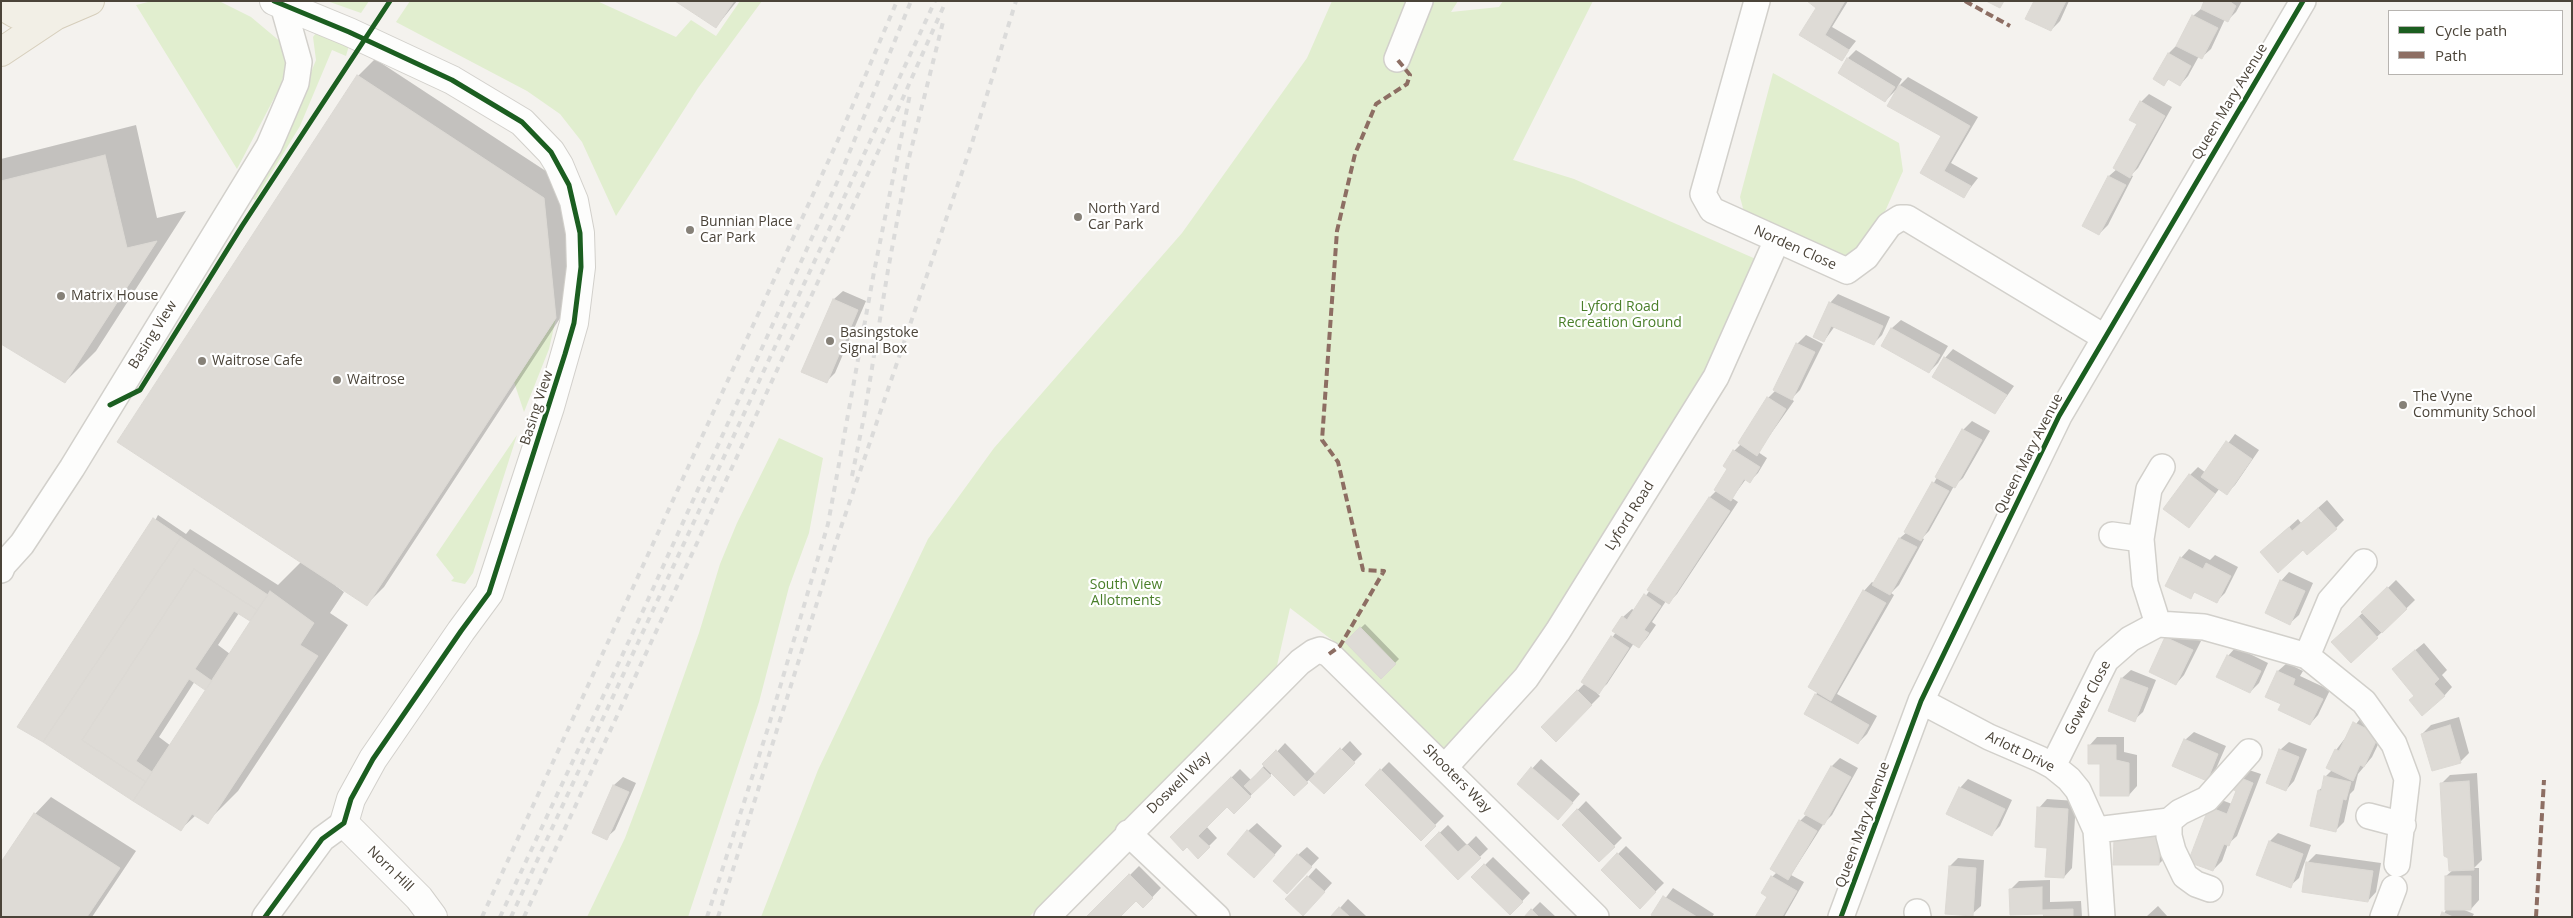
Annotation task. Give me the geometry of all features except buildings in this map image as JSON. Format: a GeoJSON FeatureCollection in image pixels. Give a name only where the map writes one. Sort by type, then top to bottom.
{"type":"FeatureCollection","features":[{"type":"Feature","properties":{"kind":"main road"},"geometry":{"type":"LineString","coordinates":[[1,52],[55,16],[90,1]]}},
{"type":"Feature","properties":{"kind":"main road"},"geometry":{"type":"LineString","coordinates":[[1,5],[16,14],[55,16]]}},
{"type":"Feature","properties":{"kind":"street"},"geometry":{"type":"LineString","coordinates":[[1397,59],[1420,1]]}},
{"type":"Feature","properties":{"kind":"street","name":"Norden Close"},"geometry":{"type":"LineString","coordinates":[[1757,1],[1703,194],[1712,210],[1846,271],[1866,257],[1889,225],[1900,218],[1907,218],[2104,337]]}},
{"type":"Feature","properties":{"kind":"street","name":"Queen Mary Avenue"},"geometry":{"type":"LineString","coordinates":[[1841,917],[1921,701],[2059,416],[2303,1]]}},
{"type":"Feature","properties":{"kind":"street","name":"Basing View"},"geometry":{"type":"LineString","coordinates":[[2,567],[22,544],[269,146],[296,83],[299,62],[279,3]]}},
{"type":"Feature","properties":{"kind":"street","name":"Basing View"},"geometry":{"type":"LineString","coordinates":[[279,3],[349,32],[452,80],[522,122],[551,152],[559,165],[574,201],[580,233],[581,267],[574,323],[550,407],[489,594],[461,631],[374,760],[351,799],[344,823]]}},
{"type":"Feature","properties":{"kind":"street","name":"Lyford Road"},"geometry":{"type":"LineString","coordinates":[[1445,767],[1526,678],[1622,530],[1716,377],[1777,240]]}},
{"type":"Feature","properties":{"kind":"street"},"geometry":{"type":"LineString","coordinates":[[2162,467],[2149,489],[2141,539],[2145,584],[2158,624],[2204,627],[2307,656],[2364,702],[2394,744],[2407,779],[2403,825],[2395,876],[2383,917]]}},
{"type":"Feature","properties":{"kind":"street"},"geometry":{"type":"LineString","coordinates":[[2112,536],[2141,539]]}},
{"type":"Feature","properties":{"kind":"street"},"geometry":{"type":"LineString","coordinates":[[2307,656],[2330,601],[2364,562]]}},
{"type":"Feature","properties":{"kind":"street","name":"Gower Close"},"geometry":{"type":"LineString","coordinates":[[2054,766],[2106,660],[2130,639],[2158,624]]}},
{"type":"Feature","properties":{"kind":"street","name":"Shooters Way"},"geometry":{"type":"LineString","coordinates":[[1314,652],[1320,650],[1328,654],[1596,917]]}},
{"type":"Feature","properties":{"kind":"street","name":"Doswell Way"},"geometry":{"type":"LineString","coordinates":[[1047,917],[1128,833],[1300,662],[1314,652]]}},
{"type":"Feature","properties":{"kind":"street","name":"Arlott Drive"},"geometry":{"type":"LineString","coordinates":[[1921,701],[1989,737],[2054,766],[2078,790],[2096,830],[2102,917]]}},
{"type":"Feature","properties":{"kind":"street"},"geometry":{"type":"LineString","coordinates":[[2096,830],[2169,821],[2180,812],[2207,799],[2248,752]]}},
{"type":"Feature","properties":{"kind":"street"},"geometry":{"type":"LineString","coordinates":[[2369,816],[2403,825]]}},
{"type":"Feature","properties":{"kind":"street"},"geometry":{"type":"LineString","coordinates":[[2169,821],[2169,836],[2173,851],[2185,876],[2196,884],[2210,889]]}},
{"type":"Feature","properties":{"kind":"street"},"geometry":{"type":"LineString","coordinates":[[265,917],[322,839],[344,823]]}},
{"type":"Feature","properties":{"kind":"street","name":"Norn Hill"},"geometry":{"type":"LineString","coordinates":[[344,823],[429,910]]}},
{"type":"Feature","properties":{"kind":"street"},"geometry":{"type":"LineString","coordinates":[[1128,833],[1216,917]]}},
{"type":"Feature","properties":{"kind":"green space"},"geometry":{"type":"Polygon","coordinates":[[[152,1],[219,1],[251,17],[282,43],[287,62],[281,85],[237,169],[136,5],[152,1]]]}},
{"type":"Feature","properties":{"kind":"green space"},"geometry":{"type":"Polygon","coordinates":[[[327,1],[369,1],[361,13],[327,1]]]}},
{"type":"Feature","properties":{"kind":"green space"},"geometry":{"type":"Polygon","coordinates":[[[410,1],[597,1],[676,37],[691,20],[716,36],[740,1],[762,1],[698,88],[616,216],[582,142],[560,114],[527,91],[396,22],[410,1]]]}},
{"type":"Feature","properties":{"kind":"green space"},"geometry":{"type":"Polygon","coordinates":[[[1332,1],[1458,1],[1451,12],[1499,7],[1503,1],[1593,1],[1513,160],[1574,179],[1758,260],[1737,317],[1651,469],[1530,660],[1453,757],[1340,646],[1290,608],[1276,670],[1029,917],[761,917],[818,770],[928,539],[994,448],[1182,233],[1307,58],[1332,1]]]}},
{"type":"Feature","properties":{"kind":"green space"},"geometry":{"type":"Polygon","coordinates":[[[316,33],[350,42],[346,56],[332,50],[300,126],[255,200],[252,198],[265,177],[286,134],[316,60],[313,37],[316,33]]]}},
{"type":"Feature","properties":{"kind":"green space"},"geometry":{"type":"Polygon","coordinates":[[[1773,73],[1899,143],[1903,171],[1883,216],[1857,255],[1846,262],[1744,212],[1740,197],[1773,73]]]}},
{"type":"Feature","properties":{"kind":"green space"},"geometry":{"type":"Polygon","coordinates":[[[556,318],[549,349],[524,412],[514,382],[556,318]]]}},
{"type":"Feature","properties":{"kind":"green space"},"geometry":{"type":"Polygon","coordinates":[[[517,435],[473,573],[465,584],[451,581],[454,578],[436,555],[517,435]]]}},
{"type":"Feature","properties":{"kind":"green space"},"geometry":{"type":"Polygon","coordinates":[[[779,438],[823,458],[809,533],[789,587],[759,702],[688,917],[587,917],[625,838],[644,788],[699,633],[720,564],[737,523],[779,438]]]}},
{"type":"Feature","properties":{"kind":"railway"},"geometry":{"type":"LineString","coordinates":[[482,917],[838,140],[897,1]]}},
{"type":"Feature","properties":{"kind":"railway"},"geometry":{"type":"LineString","coordinates":[[500,917],[642,613],[839,178],[911,1]]}},
{"type":"Feature","properties":{"kind":"railway"},"geometry":{"type":"LineString","coordinates":[[511,917],[935,1]]}},
{"type":"Feature","properties":{"kind":"railway"},"geometry":{"type":"LineString","coordinates":[[524,917],[946,1]]}},
{"type":"Feature","properties":{"kind":"railway"},"geometry":{"type":"LineString","coordinates":[[718,917],[838,536],[972,143],[1016,1]]}},
{"type":"Feature","properties":{"kind":"railway"},"geometry":{"type":"LineString","coordinates":[[852,476],[908,162],[943,22]]}},
{"type":"Feature","properties":{"kind":"railway"},"geometry":{"type":"LineString","coordinates":[[707,917],[768,728],[828,524],[874,272],[910,94]]}},
{"type":"Feature","properties":{"kind":"marked path"},"geometry":{"type":"LineString","coordinates":[[1965,1],[2010,26]]}},
{"type":"Feature","properties":{"kind":"marked path"},"geometry":{"type":"LineString","coordinates":[[1329,654],[1340,646],[1384,571],[1363,570],[1338,462],[1322,440],[1337,231],[1355,154],[1376,104],[1407,84],[1410,75],[1397,59]]}},
{"type":"Feature","properties":{"kind":"marked path"},"geometry":{"type":"LineString","coordinates":[[2536,917],[2544,780]]}},
{"type":"Feature","properties":{"kind":"cycle path"},"geometry":{"type":"LineString","coordinates":[[265,917],[322,839],[344,823],[351,799],[373,759],[489,593],[574,323],[581,267],[580,233],[569,185],[551,152],[522,122],[452,80],[349,32],[274,1]]}},
{"type":"Feature","properties":{"kind":"cycle path"},"geometry":{"type":"LineString","coordinates":[[110,405],[140,390],[242,226],[390,1]]}},
{"type":"Feature","properties":{"kind":"cycle path"},"geometry":{"type":"LineString","coordinates":[[1841,917],[1921,701],[2059,416],[2303,1]]}},
{"type":"Feature","properties":{"kind":"place","name":"North Yard Car Park"},"geometry":{"type":"Point","coordinates":[1078,217]}},
{"type":"Feature","properties":{"kind":"place","name":"Bunnian Place Car Park"},"geometry":{"type":"Point","coordinates":[690,230]}},
{"type":"Feature","properties":{"kind":"place","name":"Matrix House"},"geometry":{"type":"Point","coordinates":[61,296]}},
{"type":"Feature","properties":{"kind":"place","name":"Basingstoke Signal Box"},"geometry":{"type":"Point","coordinates":[830,341]}},
{"type":"Feature","properties":{"kind":"place","name":"Waitrose Cafe"},"geometry":{"type":"Point","coordinates":[202,361]}},
{"type":"Feature","properties":{"kind":"place","name":"Waitrose"},"geometry":{"type":"Point","coordinates":[337,380]}},
{"type":"Feature","properties":{"kind":"place","name":"The Vyne Community School"},"geometry":{"type":"Point","coordinates":[2403,405]}},
{"type":"Feature","properties":{"kind":"park label","name":"Lyford Road Recreation Ground"},"geometry":{"type":"Point","coordinates":[1620,316]}},
{"type":"Feature","properties":{"kind":"park label","name":"South View Allotments"},"geometry":{"type":"Point","coordinates":[1126,594]}}]}
